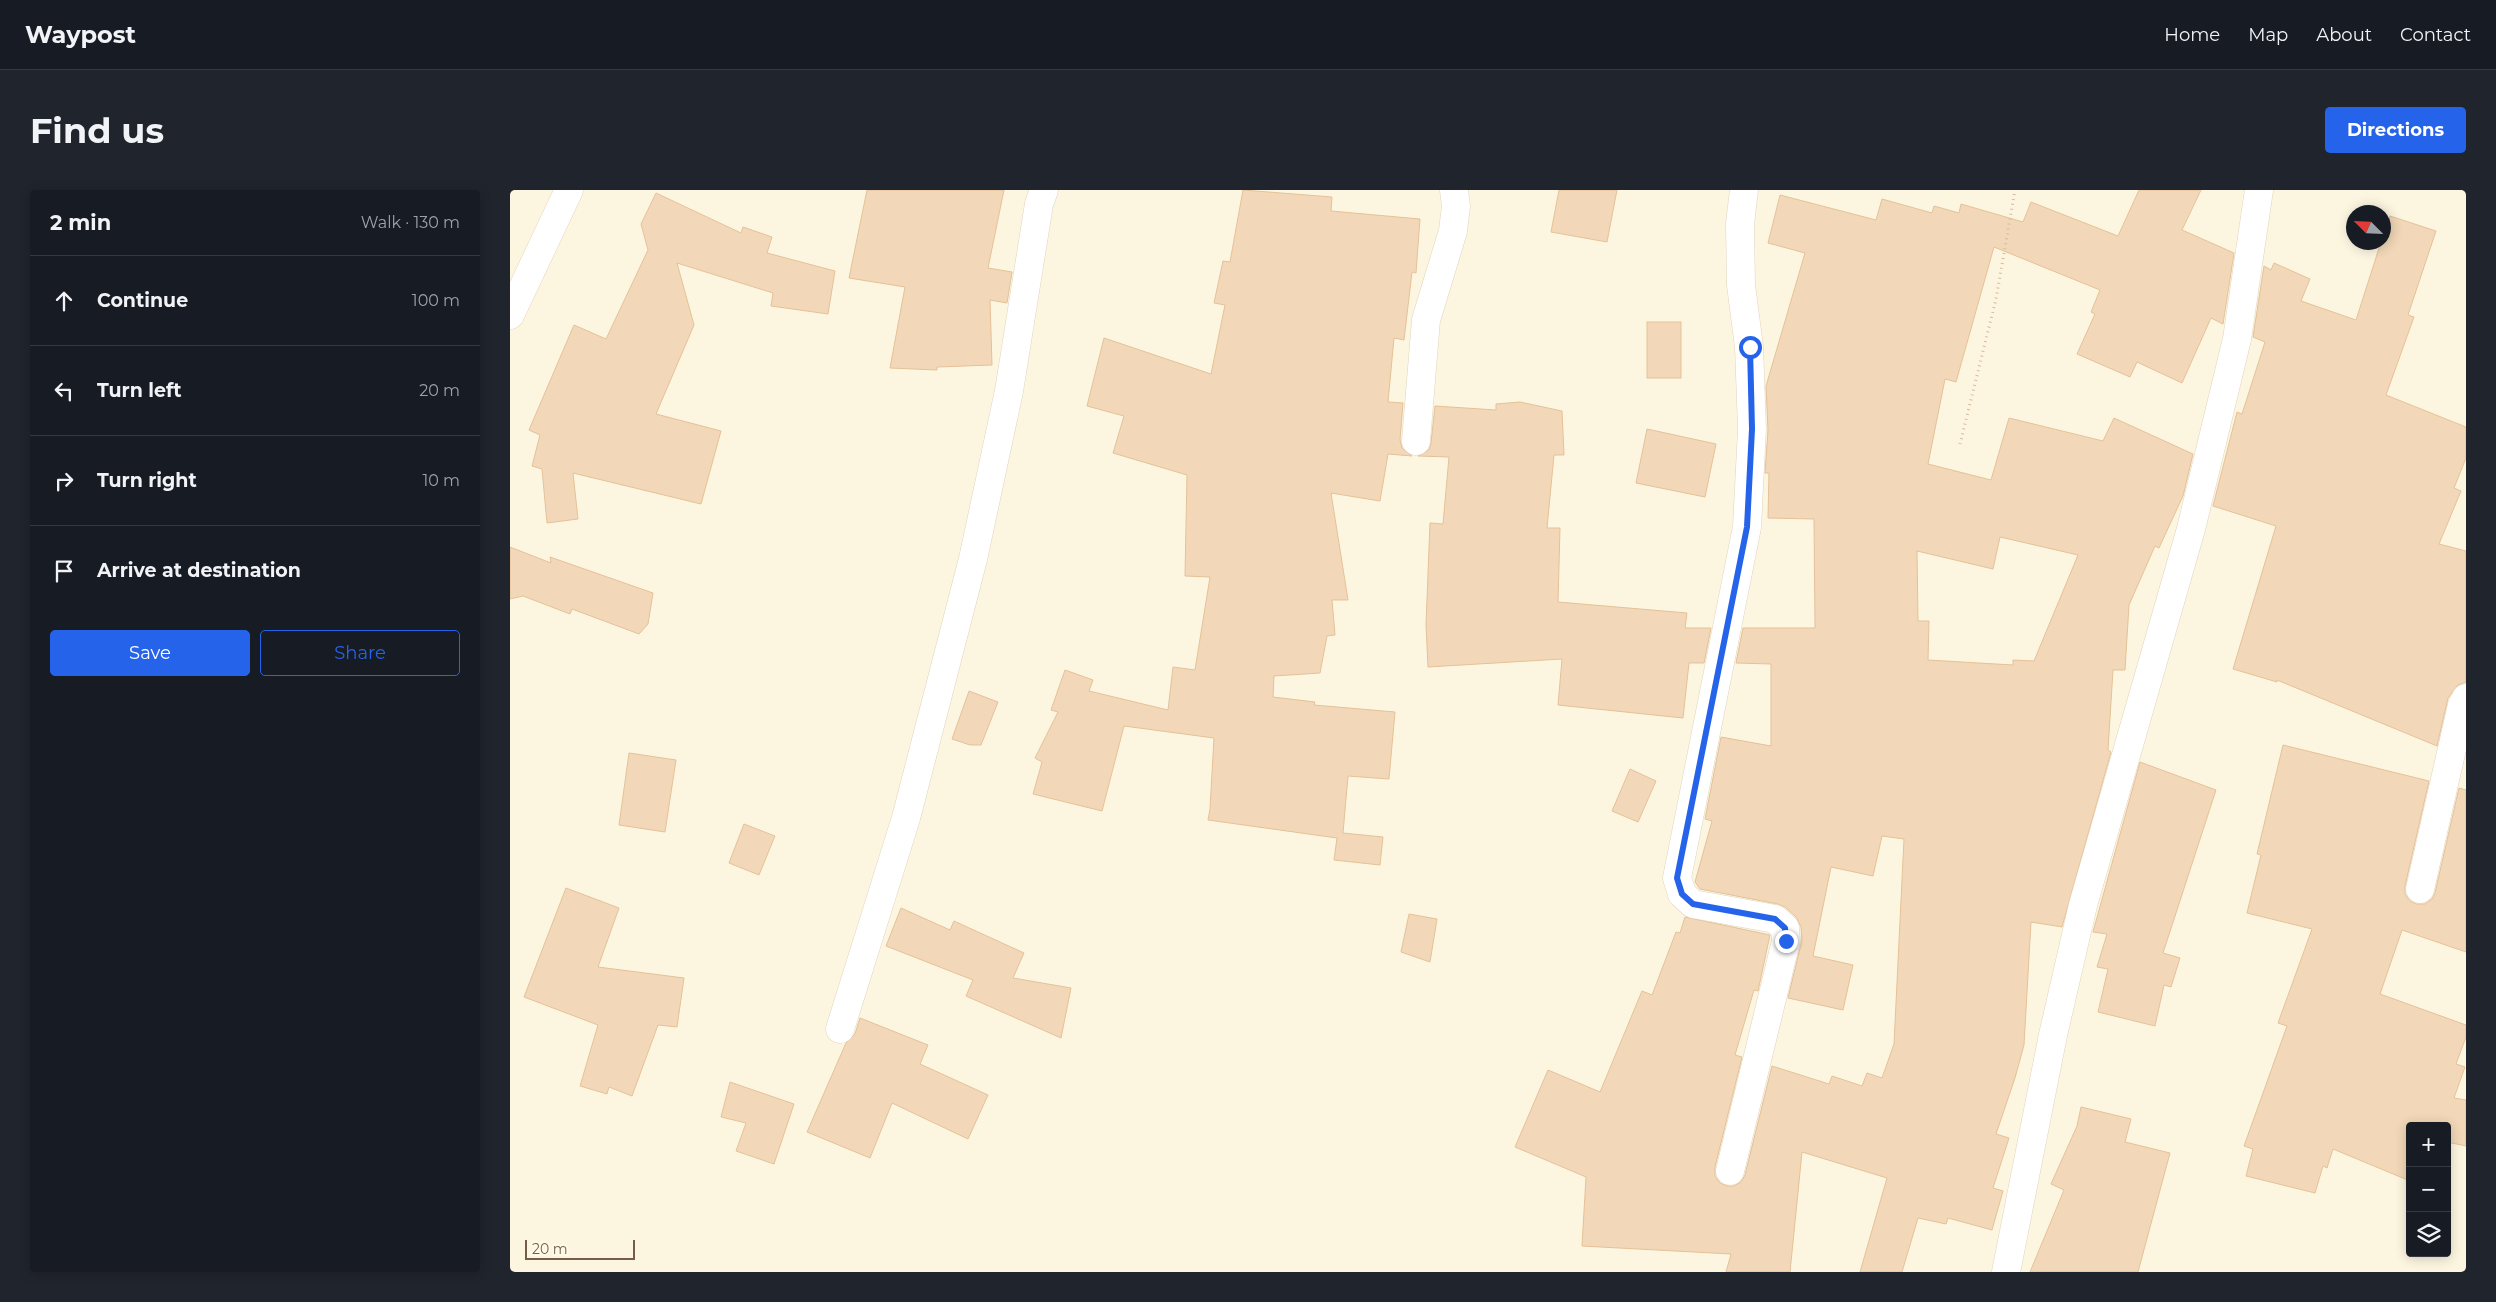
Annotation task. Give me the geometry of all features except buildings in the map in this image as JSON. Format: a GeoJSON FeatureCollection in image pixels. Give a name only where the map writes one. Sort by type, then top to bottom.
{"type":"FeatureCollection","features":[{"type":"Feature","properties":{"kind":"street"},"geometry":{"type":"LineString","coordinates":[[510,315],[569,190]]}},
{"type":"Feature","properties":{"kind":"street"},"geometry":{"type":"LineString","coordinates":[[840,1029],[906,818],[973,559],[1009,391],[1039,204],[1044,190]]}},
{"type":"Feature","properties":{"kind":"street"},"geometry":{"type":"LineString","coordinates":[[1416,441],[1426,320],[1453,231],[1456,206],[1454,190]]}},
{"type":"Feature","properties":{"kind":"street"},"geometry":{"type":"LineString","coordinates":[[1730,1172],[1786,941],[1785,928],[1775,919],[1693,904],[1682,894],[1677,878],[1747,527],[1752,429],[1750,347],[1741,285],[1740,224],[1744,190]]}},
{"type":"Feature","properties":{"kind":"street"},"geometry":{"type":"LineString","coordinates":[[2006,1272],[2053,1034],[2084,906],[2191,529],[2237,339],[2259,190]]}},
{"type":"Feature","properties":{"kind":"street"},"geometry":{"type":"LineString","coordinates":[[2420,890],[2462,705],[2466,698]]}},
{"type":"Feature","properties":{"kind":"path"},"geometry":{"type":"LineString","coordinates":[[1960,444],[1996,299],[2015,190]]}},
{"type":"Feature","properties":{"kind":"route"},"geometry":{"type":"LineString","coordinates":[[1750,347],[1752,429],[1747,527],[1677,878],[1682,894],[1693,904],[1775,919],[1785,928],[1786,941]]}}]}
